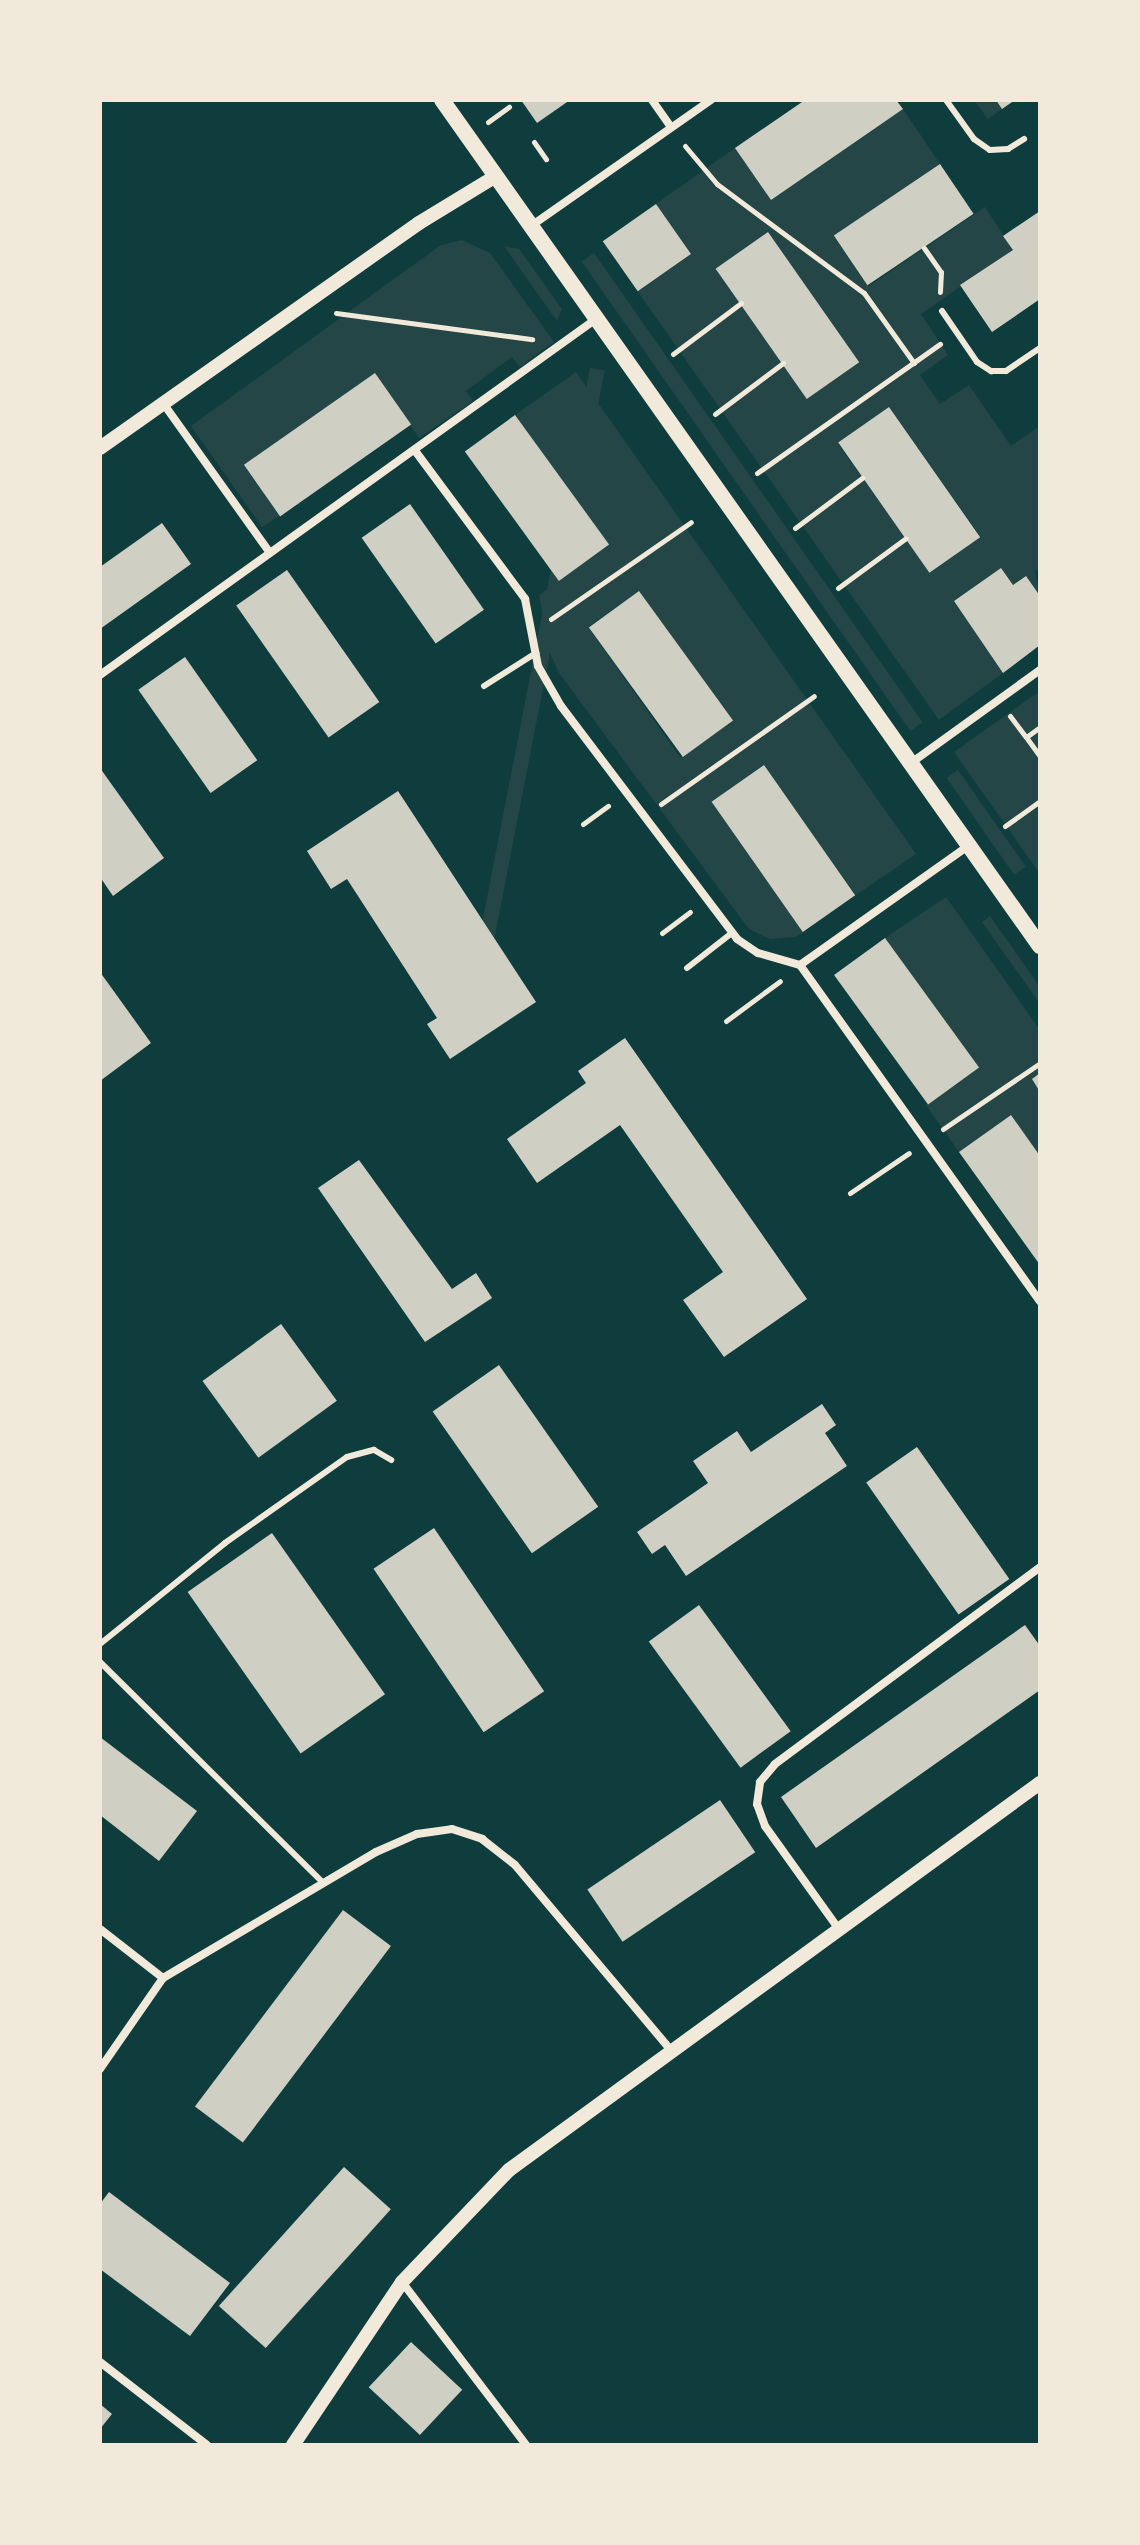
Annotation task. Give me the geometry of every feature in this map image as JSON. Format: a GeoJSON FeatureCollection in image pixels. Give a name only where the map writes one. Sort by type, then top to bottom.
{"type":"FeatureCollection","features":[{"type":"Feature","properties":{"kind":"main road"},"geometry":{"type":"LineString","coordinates":[[442,100],[1040,946]]}},
{"type":"Feature","properties":{"kind":"street"},"geometry":{"type":"LineString","coordinates":[[652,100],[671,127]]}},
{"type":"Feature","properties":{"kind":"street"},"geometry":{"type":"LineString","coordinates":[[531,226],[711,100]]}},
{"type":"Feature","properties":{"kind":"street"},"geometry":{"type":"LineString","coordinates":[[100,448],[419,223],[496,176]]}},
{"type":"Feature","properties":{"kind":"street"},"geometry":{"type":"LineString","coordinates":[[100,675],[416,452],[596,319]]}},
{"type":"Feature","properties":{"kind":"street"},"geometry":{"type":"LineString","coordinates":[[163,403],[270,553]]}},
{"type":"Feature","properties":{"kind":"street"},"geometry":{"type":"LineString","coordinates":[[416,452],[518,588],[534,631],[536,653],[552,693],[732,933],[753,951],[800,965],[1040,1301]]}},
{"type":"Feature","properties":{"kind":"street"},"geometry":{"type":"LineString","coordinates":[[911,763],[1040,670]]}},
{"type":"Feature","properties":{"kind":"street"},"geometry":{"type":"LineString","coordinates":[[800,965],[969,846]]}},
{"type":"Feature","properties":{"kind":"street"},"geometry":{"type":"LineString","coordinates":[[838,1928],[765,1826],[757,1804],[760,1782],[775,1764],[1040,1567]]}},
{"type":"Feature","properties":{"kind":"street"},"geometry":{"type":"LineString","coordinates":[[293,2445],[402,2282],[509,2170],[670,2049],[1040,1783]]}},
{"type":"Feature","properties":{"kind":"street"},"geometry":{"type":"LineString","coordinates":[[100,2069],[163,1978],[322,1882],[417,1834],[452,1829],[482,1839],[515,1865],[670,2049]]}},
{"type":"Feature","properties":{"kind":"street"},"geometry":{"type":"LineString","coordinates":[[100,1929],[163,1978]]}},
{"type":"Feature","properties":{"kind":"street"},"geometry":{"type":"LineString","coordinates":[[402,2282],[526,2445]]}},
{"type":"Feature","properties":{"kind":"street"},"geometry":{"type":"LineString","coordinates":[[100,2362],[207,2445]]}},
{"type":"Feature","properties":{"kind":"lane"},"geometry":{"type":"LineString","coordinates":[[946,100],[974,139],[990,150],[1008,149],[1024,139]]}},
{"type":"Feature","properties":{"kind":"lane"},"geometry":{"type":"LineString","coordinates":[[942,311],[977,362],[991,371],[1006,371],[1040,348]]}},
{"type":"Feature","properties":{"kind":"lane"},"geometry":{"type":"LineString","coordinates":[[484,686],[536,653]]}},
{"type":"Feature","properties":{"kind":"lane"},"geometry":{"type":"LineString","coordinates":[[687,968],[732,933]]}},
{"type":"Feature","properties":{"kind":"lane"},"geometry":{"type":"LineString","coordinates":[[100,1644],[225,1543],[347,1457],[374,1450],[391,1460]]}},
{"type":"Feature","properties":{"kind":"lane"},"geometry":{"type":"LineString","coordinates":[[100,1662],[322,1882]]}},
{"type":"Feature","properties":{"kind":"path"},"geometry":{"type":"LineString","coordinates":[[488,122],[509,107]]}},
{"type":"Feature","properties":{"kind":"path"},"geometry":{"type":"LineString","coordinates":[[671,127],[717,184],[864,293],[914,363]]}},
{"type":"Feature","properties":{"kind":"path"},"geometry":{"type":"LineString","coordinates":[[534,142],[546,159]]}},
{"type":"Feature","properties":{"kind":"path"},"geometry":{"type":"LineString","coordinates":[[924,248],[941,272],[937,303],[942,311]]}},
{"type":"Feature","properties":{"kind":"path"},"geometry":{"type":"LineString","coordinates":[[673,354],[741,303]]}},
{"type":"Feature","properties":{"kind":"path"},"geometry":{"type":"LineString","coordinates":[[332,313],[565,344]]}},
{"type":"Feature","properties":{"kind":"path"},"geometry":{"type":"LineString","coordinates":[[757,473],[957,332]]}},
{"type":"Feature","properties":{"kind":"path"},"geometry":{"type":"LineString","coordinates":[[715,414],[783,363]]}},
{"type":"Feature","properties":{"kind":"path"},"geometry":{"type":"LineString","coordinates":[[795,528],[862,478]]}},
{"type":"Feature","properties":{"kind":"path"},"geometry":{"type":"LineString","coordinates":[[534,631],[691,522]]}},
{"type":"Feature","properties":{"kind":"path"},"geometry":{"type":"LineString","coordinates":[[838,588],[906,538]]}},
{"type":"Feature","properties":{"kind":"path"},"geometry":{"type":"LineString","coordinates":[[644,816],[814,696]]}},
{"type":"Feature","properties":{"kind":"path"},"geometry":{"type":"LineString","coordinates":[[1009,714],[1040,756]]}},
{"type":"Feature","properties":{"kind":"path"},"geometry":{"type":"LineString","coordinates":[[1026,737],[1040,727]]}},
{"type":"Feature","properties":{"kind":"path"},"geometry":{"type":"LineString","coordinates":[[583,824],[626,793]]}},
{"type":"Feature","properties":{"kind":"path"},"geometry":{"type":"LineString","coordinates":[[1005,826],[1040,801]]}},
{"type":"Feature","properties":{"kind":"path"},"geometry":{"type":"LineString","coordinates":[[662,933],[707,901]]}},
{"type":"Feature","properties":{"kind":"path"},"geometry":{"type":"LineString","coordinates":[[726,1021],[800,965]]}},
{"type":"Feature","properties":{"kind":"path"},"geometry":{"type":"LineString","coordinates":[[850,1193],[1040,1063]]}},
{"type":"Feature","properties":{"kind":"shaded area"},"geometry":{"type":"Polygon","coordinates":[[[974,100],[996,100],[1002,109],[988,119],[974,100]]]}},
{"type":"Feature","properties":{"kind":"shaded area"},"geometry":{"type":"Polygon","coordinates":[[[903,109],[940,164],[835,237],[869,286],[985,207],[1013,250],[921,314],[948,355],[920,375],[940,404],[969,385],[1011,446],[1040,426],[1040,568],[1035,572],[1040,596],[1026,576],[1013,585],[1001,568],[954,601],[1003,673],[939,720],[638,292],[691,254],[656,204],[735,148],[903,109]],[[768,232],[716,269],[809,398],[768,232]],[[889,407],[838,444],[930,572],[981,537],[889,407]]]}},
{"type":"Feature","properties":{"kind":"shaded area"},"geometry":{"type":"Polygon","coordinates":[[[462,240],[490,253],[554,342],[520,367],[512,357],[466,391],[473,401],[419,438],[375,374],[244,465],[279,516],[262,527],[191,426],[441,245],[462,240]]]}},
{"type":"Feature","properties":{"kind":"shaded area"},"geometry":{"type":"Polygon","coordinates":[[[504,246],[519,249],[562,309],[557,321],[504,246]]]}},
{"type":"Feature","properties":{"kind":"shaded area"},"geometry":{"type":"Polygon","coordinates":[[[594,253],[923,722],[910,731],[582,262],[594,253]]]}},
{"type":"Feature","properties":{"kind":"shaded area"},"geometry":{"type":"Polygon","coordinates":[[[590,368],[605,371],[492,951],[477,948],[590,368]]]}},
{"type":"Feature","properties":{"kind":"shaded area"},"geometry":{"type":"Polygon","coordinates":[[[576,372],[916,854],[856,895],[763,765],[712,802],[805,932],[795,937],[770,939],[749,929],[559,673],[549,651],[539,595],[608,545],[515,415],[576,372]],[[639,591],[588,627],[680,757],[731,721],[639,591]]]}},
{"type":"Feature","properties":{"kind":"shaded area"},"geometry":{"type":"Polygon","coordinates":[[[1040,691],[1040,874],[954,752],[1040,691]]]}},
{"type":"Feature","properties":{"kind":"shaded area"},"geometry":{"type":"Polygon","coordinates":[[[958,770],[1026,867],[1014,875],[947,778],[958,770]]]}},
{"type":"Feature","properties":{"kind":"shaded area"},"geometry":{"type":"Polygon","coordinates":[[[946,897],[1040,1030],[1040,1073],[1032,1079],[1040,1092],[1040,1156],[1010,1115],[959,1152],[926,1105],[978,1068],[885,938],[946,897]]]}},
{"type":"Feature","properties":{"kind":"shaded area"},"geometry":{"type":"Polygon","coordinates":[[[990,916],[1040,987],[1040,1004],[982,922],[990,916]]]}},
{"type":"Feature","properties":{"kind":"building"},"geometry":{"type":"Polygon","coordinates":[[[521,100],[570,100],[537,123],[521,100]]]}},
{"type":"Feature","properties":{"kind":"building"},"geometry":{"type":"Polygon","coordinates":[[[805,100],[896,100],[903,109],[771,200],[735,148],[805,100]]]}},
{"type":"Feature","properties":{"kind":"building"},"geometry":{"type":"Polygon","coordinates":[[[996,100],[1015,100],[1002,109],[996,100]]]}},
{"type":"Feature","properties":{"kind":"building"},"geometry":{"type":"Polygon","coordinates":[[[940,164],[974,214],[867,285],[834,236],[940,164]]]}},
{"type":"Feature","properties":{"kind":"building"},"geometry":{"type":"Polygon","coordinates":[[[656,204],[691,254],[638,291],[603,241],[656,204]]]}},
{"type":"Feature","properties":{"kind":"building"},"geometry":{"type":"Polygon","coordinates":[[[1040,211],[1040,299],[992,332],[960,285],[1013,250],[1003,236],[1040,211]]]}},
{"type":"Feature","properties":{"kind":"building"},"geometry":{"type":"Polygon","coordinates":[[[768,232],[859,362],[807,399],[716,269],[768,232]]]}},
{"type":"Feature","properties":{"kind":"building"},"geometry":{"type":"Polygon","coordinates":[[[375,373],[411,425],[280,516],[244,465],[375,373]]]}},
{"type":"Feature","properties":{"kind":"building"},"geometry":{"type":"Polygon","coordinates":[[[889,407],[980,537],[929,573],[838,443],[889,407]]]}},
{"type":"Feature","properties":{"kind":"building"},"geometry":{"type":"Polygon","coordinates":[[[515,415],[609,544],[559,581],[465,451],[515,415]]]}},
{"type":"Feature","properties":{"kind":"building"},"geometry":{"type":"Polygon","coordinates":[[[410,504],[484,610],[436,644],[362,538],[410,504]]]}},
{"type":"Feature","properties":{"kind":"building"},"geometry":{"type":"Polygon","coordinates":[[[162,523],[191,564],[100,629],[100,567],[162,523]]]}},
{"type":"Feature","properties":{"kind":"building"},"geometry":{"type":"Polygon","coordinates":[[[1001,568],[1013,585],[1026,576],[1040,596],[1040,645],[1003,673],[954,601],[1001,568]]]}},
{"type":"Feature","properties":{"kind":"building"},"geometry":{"type":"Polygon","coordinates":[[[287,570],[379,702],[329,737],[236,606],[287,570]]]}},
{"type":"Feature","properties":{"kind":"building"},"geometry":{"type":"Polygon","coordinates":[[[639,591],[733,720],[683,757],[589,627],[639,591]]]}},
{"type":"Feature","properties":{"kind":"building"},"geometry":{"type":"Polygon","coordinates":[[[185,657],[257,760],[211,793],[138,690],[185,657]]]}},
{"type":"Feature","properties":{"kind":"building"},"geometry":{"type":"Polygon","coordinates":[[[764,765],[855,895],[803,932],[712,802],[764,765]]]}},
{"type":"Feature","properties":{"kind":"building"},"geometry":{"type":"Polygon","coordinates":[[[100,768],[164,858],[113,896],[100,877],[100,768]]]}},
{"type":"Feature","properties":{"kind":"building"},"geometry":{"type":"Polygon","coordinates":[[[398,791],[536,1002],[450,1059],[427,1024],[437,1018],[347,879],[331,889],[307,851],[398,791]]]}},
{"type":"Feature","properties":{"kind":"building"},"geometry":{"type":"Polygon","coordinates":[[[885,938],[979,1067],[928,1104],[834,975],[885,938]]]}},
{"type":"Feature","properties":{"kind":"building"},"geometry":{"type":"Polygon","coordinates":[[[100,972],[151,1043],[100,1081],[100,972]]]}},
{"type":"Feature","properties":{"kind":"building"},"geometry":{"type":"Polygon","coordinates":[[[625,1038],[807,1299],[724,1357],[683,1300],[723,1272],[620,1125],[537,1183],[507,1139],[586,1083],[578,1071],[625,1038]]]}},
{"type":"Feature","properties":{"kind":"building"},"geometry":{"type":"Polygon","coordinates":[[[1040,1073],[1040,1092],[1032,1079],[1040,1073]]]}},
{"type":"Feature","properties":{"kind":"building"},"geometry":{"type":"Polygon","coordinates":[[[1011,1115],[1040,1156],[1040,1265],[959,1152],[1011,1115]]]}},
{"type":"Feature","properties":{"kind":"building"},"geometry":{"type":"Polygon","coordinates":[[[359,1160],[452,1289],[476,1273],[492,1298],[425,1342],[318,1188],[359,1160]]]}},
{"type":"Feature","properties":{"kind":"building"},"geometry":{"type":"Polygon","coordinates":[[[281,1324],[337,1401],[258,1458],[203,1381],[281,1324]]]}},
{"type":"Feature","properties":{"kind":"building"},"geometry":{"type":"Polygon","coordinates":[[[499,1365],[598,1507],[532,1553],[433,1411],[499,1365]]]}},
{"type":"Feature","properties":{"kind":"building"},"geometry":{"type":"Polygon","coordinates":[[[822,1404],[836,1425],[825,1433],[847,1466],[686,1576],[665,1545],[652,1554],[637,1532],[708,1483],[693,1461],[737,1431],[751,1452],[822,1404]]]}},
{"type":"Feature","properties":{"kind":"building"},"geometry":{"type":"Polygon","coordinates":[[[917,1447],[1009,1579],[959,1614],[866,1483],[917,1447]]]}},
{"type":"Feature","properties":{"kind":"building"},"geometry":{"type":"Polygon","coordinates":[[[434,1528],[544,1691],[484,1732],[373,1569],[434,1528]]]}},
{"type":"Feature","properties":{"kind":"building"},"geometry":{"type":"Polygon","coordinates":[[[272,1533],[385,1694],[301,1753],[188,1592],[272,1533]]]}},
{"type":"Feature","properties":{"kind":"building"},"geometry":{"type":"Polygon","coordinates":[[[699,1605],[791,1731],[741,1768],[649,1641],[699,1605]]]}},
{"type":"Feature","properties":{"kind":"building"},"geometry":{"type":"Polygon","coordinates":[[[1025,1625],[1040,1646],[1040,1690],[816,1848],[781,1797],[1025,1625]]]}},
{"type":"Feature","properties":{"kind":"building"},"geometry":{"type":"Polygon","coordinates":[[[100,1737],[197,1811],[159,1861],[100,1815],[100,1737]]]}},
{"type":"Feature","properties":{"kind":"building"},"geometry":{"type":"Polygon","coordinates":[[[720,1800],[755,1852],[623,1942],[587,1889],[720,1800]]]}},
{"type":"Feature","properties":{"kind":"building"},"geometry":{"type":"Polygon","coordinates":[[[343,1910],[391,1946],[243,2143],[195,2106],[343,1910]]]}},
{"type":"Feature","properties":{"kind":"building"},"geometry":{"type":"Polygon","coordinates":[[[344,2167],[391,2209],[266,2348],[219,2306],[344,2167]]]}},
{"type":"Feature","properties":{"kind":"building"},"geometry":{"type":"Polygon","coordinates":[[[109,2192],[230,2283],[190,2336],[100,2269],[100,2204],[109,2192]]]}},
{"type":"Feature","properties":{"kind":"building"},"geometry":{"type":"Polygon","coordinates":[[[411,2342],[462,2390],[420,2435],[369,2387],[411,2342]]]}},
{"type":"Feature","properties":{"kind":"building"},"geometry":{"type":"Polygon","coordinates":[[[100,2404],[112,2414],[100,2429],[100,2404]]]}}]}
